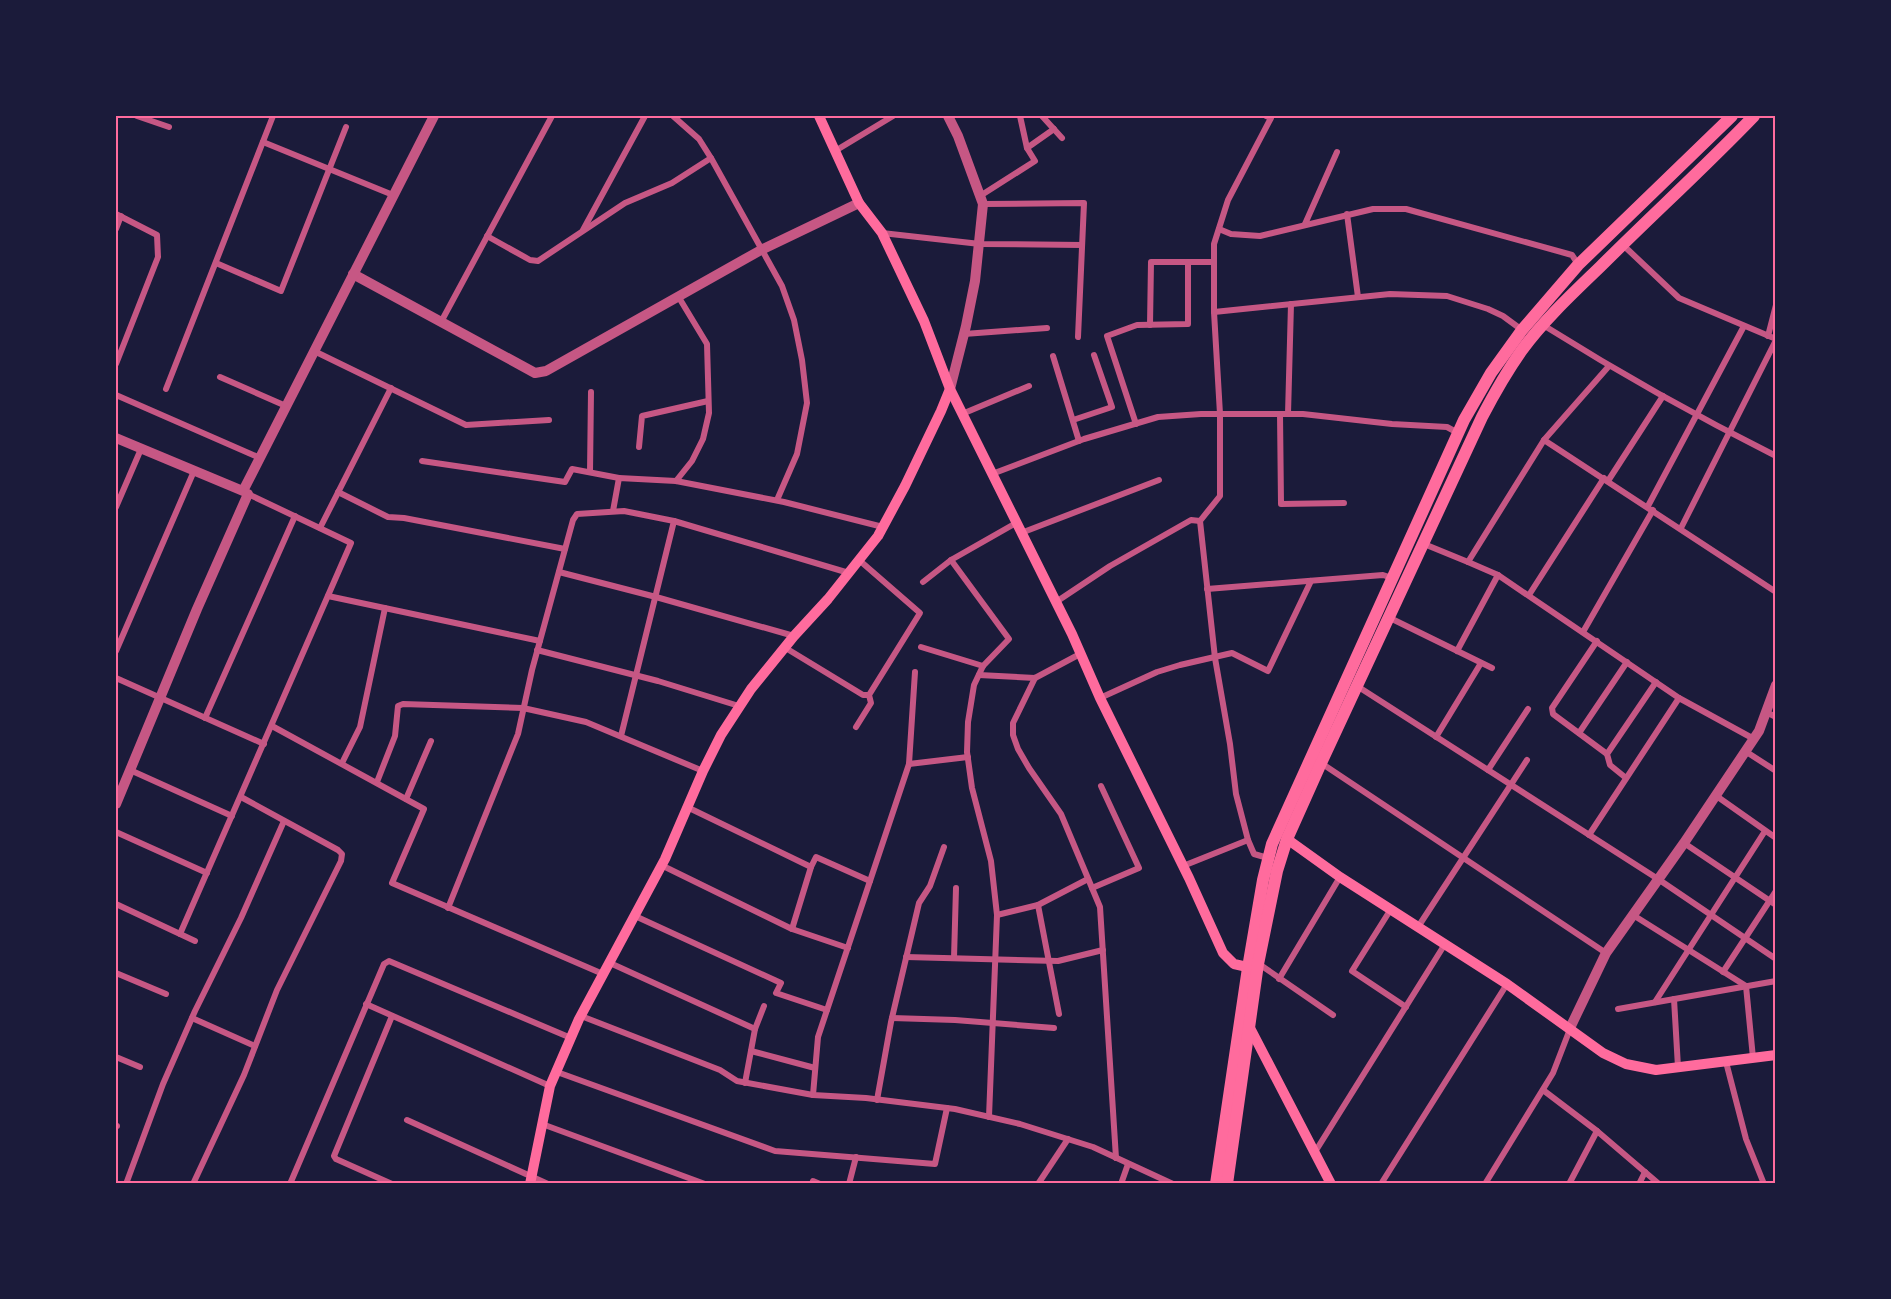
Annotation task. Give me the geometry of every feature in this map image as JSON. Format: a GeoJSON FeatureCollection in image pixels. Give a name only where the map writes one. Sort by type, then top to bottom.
{"type":"FeatureCollection","features":[{"type":"Feature","properties":{"kind":"main road"},"geometry":{"type":"LineString","coordinates":[[819,116],[859,203],[882,233],[924,321],[950,389],[1056,603],[1223,952],[1234,964],[1255,967]]}},
{"type":"Feature","properties":{"kind":"main road"},"geometry":{"type":"LineString","coordinates":[[1255,967],[1268,858],[1276,832],[1458,433],[1491,373],[1522,330],[1578,265],[1732,116]]}},
{"type":"Feature","properties":{"kind":"main road"},"geometry":{"type":"LineString","coordinates":[[1216,1184],[1255,967],[1274,881],[1287,839],[1490,401],[1522,350],[1543,325],[1754,116]]}},
{"type":"Feature","properties":{"kind":"main road"},"geometry":{"type":"LineString","coordinates":[[530,1180],[550,1086],[581,1016],[661,865],[721,735],[751,689],[784,647],[849,573],[883,527],[936,422],[950,389]]}},
{"type":"Feature","properties":{"kind":"main road"},"geometry":{"type":"LineString","coordinates":[[1287,839],[1340,877],[1507,984],[1603,1053],[1626,1064],[1656,1070],[1776,1054]]}},
{"type":"Feature","properties":{"kind":"main road"},"geometry":{"type":"LineString","coordinates":[[1244,1026],[1331,1184]]}},
{"type":"Feature","properties":{"kind":"main road"},"geometry":{"type":"LineString","coordinates":[[1227,1184],[1244,1026]]}},
{"type":"Feature","properties":{"kind":"street"},"geometry":{"type":"LineString","coordinates":[[137,116],[169,127]]}},
{"type":"Feature","properties":{"kind":"street"},"geometry":{"type":"LineString","coordinates":[[166,389],[273,116]]}},
{"type":"Feature","properties":{"kind":"street"},"geometry":{"type":"LineString","coordinates":[[116,804],[260,458],[434,116]]}},
{"type":"Feature","properties":{"kind":"street"},"geometry":{"type":"LineString","coordinates":[[441,322],[552,116]]}},
{"type":"Feature","properties":{"kind":"street"},"geometry":{"type":"LineString","coordinates":[[583,230],[645,116]]}},
{"type":"Feature","properties":{"kind":"street"},"geometry":{"type":"LineString","coordinates":[[673,116],[699,140],[711,158],[782,286],[794,320],[807,403],[797,454],[777,500]]}},
{"type":"Feature","properties":{"kind":"street"},"geometry":{"type":"LineString","coordinates":[[834,151],[893,116]]}},
{"type":"Feature","properties":{"kind":"street"},"geometry":{"type":"LineString","coordinates":[[948,116],[958,136],[981,200],[980,244],[975,281],[950,389]]}},
{"type":"Feature","properties":{"kind":"street"},"geometry":{"type":"LineString","coordinates":[[981,200],[1035,160],[1027,147],[1020,116]]}},
{"type":"Feature","properties":{"kind":"street"},"geometry":{"type":"LineString","coordinates":[[1041,116],[1062,138]]}},
{"type":"Feature","properties":{"kind":"street"},"geometry":{"type":"LineString","coordinates":[[1268,117],[1228,200],[1214,244],[1214,312],[1220,414],[1220,496],[1200,521],[1215,658],[1236,794],[1254,854],[1268,858]]}},
{"type":"Feature","properties":{"kind":"street"},"geometry":{"type":"LineString","coordinates":[[216,263],[281,291],[346,127]]}},
{"type":"Feature","properties":{"kind":"street"},"geometry":{"type":"LineString","coordinates":[[1027,147],[1054,129]]}},
{"type":"Feature","properties":{"kind":"street"},"geometry":{"type":"LineString","coordinates":[[263,142],[393,195]]}},
{"type":"Feature","properties":{"kind":"street"},"geometry":{"type":"LineString","coordinates":[[1305,224],[1337,152]]}},
{"type":"Feature","properties":{"kind":"street"},"geometry":{"type":"LineString","coordinates":[[487,236],[534,262],[538,261],[625,203],[672,183],[711,158]]}},
{"type":"Feature","properties":{"kind":"street"},"geometry":{"type":"LineString","coordinates":[[981,200],[1084,203],[1078,337]]}},
{"type":"Feature","properties":{"kind":"street"},"geometry":{"type":"LineString","coordinates":[[353,274],[535,373],[546,371],[761,250],[859,203]]}},
{"type":"Feature","properties":{"kind":"street"},"geometry":{"type":"LineString","coordinates":[[1219,229],[1231,234],[1260,236],[1373,208],[1406,209],[1572,255],[1578,265]]}},
{"type":"Feature","properties":{"kind":"street"},"geometry":{"type":"LineString","coordinates":[[1347,214],[1358,297]]}},
{"type":"Feature","properties":{"kind":"street"},"geometry":{"type":"LineString","coordinates":[[116,229],[118,215],[157,235],[158,256],[116,364]]}},
{"type":"Feature","properties":{"kind":"street"},"geometry":{"type":"LineString","coordinates":[[882,233],[980,244],[1082,244]]}},
{"type":"Feature","properties":{"kind":"street"},"geometry":{"type":"LineString","coordinates":[[1622,245],[1679,298],[1776,339],[1681,528]]}},
{"type":"Feature","properties":{"kind":"street"},"geometry":{"type":"LineString","coordinates":[[1150,325],[1151,262],[1214,262]]}},
{"type":"Feature","properties":{"kind":"street"},"geometry":{"type":"LineString","coordinates":[[1136,424],[1107,336],[1137,325],[1188,324],[1188,262]]}},
{"type":"Feature","properties":{"kind":"street"},"geometry":{"type":"LineString","coordinates":[[1214,312],[1390,294],[1447,296],[1488,309],[1503,316],[1522,330]]}},
{"type":"Feature","properties":{"kind":"street"},"geometry":{"type":"LineString","coordinates":[[676,481],[692,461],[703,439],[709,412],[707,344],[678,296]]}},
{"type":"Feature","properties":{"kind":"street"},"geometry":{"type":"LineString","coordinates":[[1288,414],[1291,304]]}},
{"type":"Feature","properties":{"kind":"street"},"geometry":{"type":"LineString","coordinates":[[1768,336],[1776,305]]}},
{"type":"Feature","properties":{"kind":"street"},"geometry":{"type":"LineString","coordinates":[[1543,325],[1609,366],[1776,456]]}},
{"type":"Feature","properties":{"kind":"street"},"geometry":{"type":"LineString","coordinates":[[1583,632],[1650,508],[1695,414],[1744,326]]}},
{"type":"Feature","properties":{"kind":"street"},"geometry":{"type":"LineString","coordinates":[[964,334],[1047,328]]}},
{"type":"Feature","properties":{"kind":"street"},"geometry":{"type":"LineString","coordinates":[[314,351],[471,426],[549,420]]}},
{"type":"Feature","properties":{"kind":"street"},"geometry":{"type":"LineString","coordinates":[[1073,420],[1112,407],[1094,355]]}},
{"type":"Feature","properties":{"kind":"street"},"geometry":{"type":"LineString","coordinates":[[1053,356],[1079,441]]}},
{"type":"Feature","properties":{"kind":"street"},"geometry":{"type":"LineString","coordinates":[[1468,562],[1544,440],[1609,366]]}},
{"type":"Feature","properties":{"kind":"street"},"geometry":{"type":"LineString","coordinates":[[220,377],[286,406]]}},
{"type":"Feature","properties":{"kind":"street"},"geometry":{"type":"LineString","coordinates":[[962,414],[1029,386]]}},
{"type":"Feature","properties":{"kind":"street"},"geometry":{"type":"LineString","coordinates":[[320,528],[391,388]]}},
{"type":"Feature","properties":{"kind":"street"},"geometry":{"type":"LineString","coordinates":[[590,472],[591,392]]}},
{"type":"Feature","properties":{"kind":"street"},"geometry":{"type":"LineString","coordinates":[[116,395],[260,458]]}},
{"type":"Feature","properties":{"kind":"street"},"geometry":{"type":"LineString","coordinates":[[1529,595],[1663,396]]}},
{"type":"Feature","properties":{"kind":"street"},"geometry":{"type":"LineString","coordinates":[[639,447],[642,416],[708,401]]}},
{"type":"Feature","properties":{"kind":"street"},"geometry":{"type":"LineString","coordinates":[[1280,414],[1281,504],[1344,503]]}},
{"type":"Feature","properties":{"kind":"street"},"geometry":{"type":"LineString","coordinates":[[992,474],[1079,441],[1158,417],[1288,414],[1447,427],[1458,433]]}},
{"type":"Feature","properties":{"kind":"street"},"geometry":{"type":"LineString","coordinates":[[116,438],[246,492],[351,543],[180,934]]}},
{"type":"Feature","properties":{"kind":"street"},"geometry":{"type":"LineString","coordinates":[[1544,440],[1776,592]]}},
{"type":"Feature","properties":{"kind":"street"},"geometry":{"type":"LineString","coordinates":[[116,507],[141,449]]}},
{"type":"Feature","properties":{"kind":"street"},"geometry":{"type":"LineString","coordinates":[[422,461],[565,482],[572,469],[619,478],[676,481],[777,500],[883,527]]}},
{"type":"Feature","properties":{"kind":"street"},"geometry":{"type":"LineString","coordinates":[[116,651],[194,471]]}},
{"type":"Feature","properties":{"kind":"street"},"geometry":{"type":"LineString","coordinates":[[613,511],[619,478]]}},
{"type":"Feature","properties":{"kind":"street"},"geometry":{"type":"LineString","coordinates":[[923,582],[951,560],[1019,528],[1159,480]]}},
{"type":"Feature","properties":{"kind":"street"},"geometry":{"type":"LineString","coordinates":[[338,492],[387,517],[404,518],[565,549]]}},
{"type":"Feature","properties":{"kind":"street"},"geometry":{"type":"LineString","coordinates":[[448,908],[518,734],[537,650],[577,514],[624,511],[674,521],[849,573]]}},
{"type":"Feature","properties":{"kind":"street"},"geometry":{"type":"LineString","coordinates":[[205,718],[295,516]]}},
{"type":"Feature","properties":{"kind":"street"},"geometry":{"type":"LineString","coordinates":[[1056,603],[1110,566],[1191,520],[1200,521]]}},
{"type":"Feature","properties":{"kind":"street"},"geometry":{"type":"LineString","coordinates":[[621,736],[674,521]]}},
{"type":"Feature","properties":{"kind":"street"},"geometry":{"type":"LineString","coordinates":[[1424,544],[1498,575],[1679,698],[1754,739]]}},
{"type":"Feature","properties":{"kind":"street"},"geometry":{"type":"LineString","coordinates":[[856,727],[871,703],[869,695],[920,613],[859,560]]}},
{"type":"Feature","properties":{"kind":"street"},"geometry":{"type":"LineString","coordinates":[[951,560],[1009,639],[983,666],[974,685],[968,722],[968,757],[972,788],[991,861],[997,915],[989,1117]]}},
{"type":"Feature","properties":{"kind":"street"},"geometry":{"type":"LineString","coordinates":[[559,572],[794,636]]}},
{"type":"Feature","properties":{"kind":"street"},"geometry":{"type":"LineString","coordinates":[[1207,589],[1383,575],[1392,578]]}},
{"type":"Feature","properties":{"kind":"street"},"geometry":{"type":"LineString","coordinates":[[1457,651],[1498,575]]}},
{"type":"Feature","properties":{"kind":"street"},"geometry":{"type":"LineString","coordinates":[[1100,698],[1157,672],[1232,653],[1268,671],[1311,581]]}},
{"type":"Feature","properties":{"kind":"street"},"geometry":{"type":"LineString","coordinates":[[328,596],[540,641]]}},
{"type":"Feature","properties":{"kind":"street"},"geometry":{"type":"LineString","coordinates":[[342,763],[360,727],[385,608]]}},
{"type":"Feature","properties":{"kind":"street"},"geometry":{"type":"LineString","coordinates":[[1390,618],[1492,668]]}},
{"type":"Feature","properties":{"kind":"street"},"geometry":{"type":"LineString","coordinates":[[1597,641],[1552,708],[1553,714],[1607,754]]}},
{"type":"Feature","properties":{"kind":"street"},"geometry":{"type":"LineString","coordinates":[[921,646],[983,666]]}},
{"type":"Feature","properties":{"kind":"street"},"geometry":{"type":"LineString","coordinates":[[784,647],[863,695],[869,695]]}},
{"type":"Feature","properties":{"kind":"street"},"geometry":{"type":"LineString","coordinates":[[537,650],[636,675],[740,706]]}},
{"type":"Feature","properties":{"kind":"street"},"geometry":{"type":"LineString","coordinates":[[979,675],[1035,678],[1080,654]]}},
{"type":"Feature","properties":{"kind":"street"},"geometry":{"type":"LineString","coordinates":[[1579,733],[1627,662]]}},
{"type":"Feature","properties":{"kind":"street"},"geometry":{"type":"LineString","coordinates":[[1436,736],[1481,663]]}},
{"type":"Feature","properties":{"kind":"street"},"geometry":{"type":"LineString","coordinates":[[813,1095],[818,1037],[909,764],[915,672]]}},
{"type":"Feature","properties":{"kind":"street"},"geometry":{"type":"LineString","coordinates":[[116,678],[264,744]]}},
{"type":"Feature","properties":{"kind":"street"},"geometry":{"type":"LineString","coordinates":[[1035,678],[1013,723],[1013,735],[1017,749],[1061,814],[1100,907],[1116,1158]]}},
{"type":"Feature","properties":{"kind":"street"},"geometry":{"type":"LineString","coordinates":[[1626,778],[1610,765],[1606,758],[1607,754],[1656,682]]}},
{"type":"Feature","properties":{"kind":"street"},"geometry":{"type":"LineString","coordinates":[[1485,1184],[1553,1073],[1580,1004],[1606,953],[1771,714],[1776,685]]}},
{"type":"Feature","properties":{"kind":"street"},"geometry":{"type":"LineString","coordinates":[[1357,686],[1658,879],[1776,959]]}},
{"type":"Feature","properties":{"kind":"street"},"geometry":{"type":"LineString","coordinates":[[1589,836],[1679,698]]}},
{"type":"Feature","properties":{"kind":"street"},"geometry":{"type":"LineString","coordinates":[[376,782],[395,736],[398,706],[403,704],[523,708],[586,722],[703,771]]}},
{"type":"Feature","properties":{"kind":"street"},"geometry":{"type":"LineString","coordinates":[[1488,770],[1528,709]]}},
{"type":"Feature","properties":{"kind":"street"},"geometry":{"type":"LineString","coordinates":[[272,726],[424,809],[392,883],[604,975]]}},
{"type":"Feature","properties":{"kind":"street"},"geometry":{"type":"LineString","coordinates":[[406,799],[431,741]]}},
{"type":"Feature","properties":{"kind":"street"},"geometry":{"type":"LineString","coordinates":[[1745,751],[1776,771]]}},
{"type":"Feature","properties":{"kind":"street"},"geometry":{"type":"LineString","coordinates":[[909,764],[968,757]]}},
{"type":"Feature","properties":{"kind":"street"},"geometry":{"type":"LineString","coordinates":[[1418,927],[1527,760]]}},
{"type":"Feature","properties":{"kind":"street"},"geometry":{"type":"LineString","coordinates":[[1321,763],[1606,953]]}},
{"type":"Feature","properties":{"kind":"street"},"geometry":{"type":"LineString","coordinates":[[130,770],[232,816]]}},
{"type":"Feature","properties":{"kind":"street"},"geometry":{"type":"LineString","coordinates":[[1092,888],[1139,868],[1101,786]]}},
{"type":"Feature","properties":{"kind":"street"},"geometry":{"type":"LineString","coordinates":[[1715,795],[1776,838]]}},
{"type":"Feature","properties":{"kind":"street"},"geometry":{"type":"LineString","coordinates":[[193,1184],[244,1075],[277,990],[341,861],[342,854],[241,797]]}},
{"type":"Feature","properties":{"kind":"street"},"geometry":{"type":"LineString","coordinates":[[687,807],[812,867]]}},
{"type":"Feature","properties":{"kind":"street"},"geometry":{"type":"LineString","coordinates":[[126,1184],[163,1084],[284,821]]}},
{"type":"Feature","properties":{"kind":"street"},"geometry":{"type":"LineString","coordinates":[[1655,1002],[1765,831]]}},
{"type":"Feature","properties":{"kind":"street"},"geometry":{"type":"LineString","coordinates":[[116,832],[207,873]]}},
{"type":"Feature","properties":{"kind":"street"},"geometry":{"type":"LineString","coordinates":[[1183,866],[1248,840]]}},
{"type":"Feature","properties":{"kind":"street"},"geometry":{"type":"LineString","coordinates":[[1684,843],[1776,905]]}},
{"type":"Feature","properties":{"kind":"street"},"geometry":{"type":"LineString","coordinates":[[877,1100],[892,1018],[919,903],[930,886],[944,847]]}},
{"type":"Feature","properties":{"kind":"street"},"geometry":{"type":"LineString","coordinates":[[792,929],[816,857],[870,881]]}},
{"type":"Feature","properties":{"kind":"street"},"geometry":{"type":"LineString","coordinates":[[661,865],[792,929],[848,948]]}},
{"type":"Feature","properties":{"kind":"street"},"geometry":{"type":"LineString","coordinates":[[1279,979],[1340,877]]}},
{"type":"Feature","properties":{"kind":"street"},"geometry":{"type":"LineString","coordinates":[[997,915],[1038,905],[1088,879]]}},
{"type":"Feature","properties":{"kind":"street"},"geometry":{"type":"LineString","coordinates":[[954,958],[956,888]]}},
{"type":"Feature","properties":{"kind":"street"},"geometry":{"type":"LineString","coordinates":[[1723,972],[1776,891]]}},
{"type":"Feature","properties":{"kind":"street"},"geometry":{"type":"LineString","coordinates":[[116,904],[195,941]]}},
{"type":"Feature","properties":{"kind":"street"},"geometry":{"type":"LineString","coordinates":[[1038,905],[1059,1014]]}},
{"type":"Feature","properties":{"kind":"street"},"geometry":{"type":"LineString","coordinates":[[1391,909],[1352,971],[1406,1007]]}},
{"type":"Feature","properties":{"kind":"street"},"geometry":{"type":"LineString","coordinates":[[1633,915],[1746,986]]}},
{"type":"Feature","properties":{"kind":"street"},"geometry":{"type":"LineString","coordinates":[[635,916],[781,983],[776,993],[827,1010]]}},
{"type":"Feature","properties":{"kind":"street"},"geometry":{"type":"LineString","coordinates":[[1314,1152],[1445,944]]}},
{"type":"Feature","properties":{"kind":"street"},"geometry":{"type":"LineString","coordinates":[[906,957],[1058,961],[1103,950]]}},
{"type":"Feature","properties":{"kind":"street"},"geometry":{"type":"LineString","coordinates":[[290,1184],[366,1004],[384,964],[389,961],[571,1038]]}},
{"type":"Feature","properties":{"kind":"street"},"geometry":{"type":"LineString","coordinates":[[610,963],[755,1029]]}},
{"type":"Feature","properties":{"kind":"street"},"geometry":{"type":"LineString","coordinates":[[1255,967],[1279,979],[1333,1015]]}},
{"type":"Feature","properties":{"kind":"street"},"geometry":{"type":"LineString","coordinates":[[116,973],[166,994]]}},
{"type":"Feature","properties":{"kind":"street"},"geometry":{"type":"LineString","coordinates":[[1618,1009],[1776,981]]}},
{"type":"Feature","properties":{"kind":"street"},"geometry":{"type":"LineString","coordinates":[[1381,1184],[1507,984]]}},
{"type":"Feature","properties":{"kind":"street"},"geometry":{"type":"LineString","coordinates":[[1746,986],[1753,1058]]}},
{"type":"Feature","properties":{"kind":"street"},"geometry":{"type":"LineString","coordinates":[[1674,999],[1678,1067]]}},
{"type":"Feature","properties":{"kind":"street"},"geometry":{"type":"LineString","coordinates":[[366,1004],[550,1086]]}},
{"type":"Feature","properties":{"kind":"street"},"geometry":{"type":"LineString","coordinates":[[745,1083],[755,1029],[764,1006]]}},
{"type":"Feature","properties":{"kind":"street"},"geometry":{"type":"LineString","coordinates":[[392,1016],[334,1156],[336,1159],[392,1184]]}},
{"type":"Feature","properties":{"kind":"street"},"geometry":{"type":"LineString","coordinates":[[581,1016],[720,1070],[737,1081],[813,1095],[947,1108],[1020,1124],[1093,1147],[1173,1184]]}},
{"type":"Feature","properties":{"kind":"street"},"geometry":{"type":"LineString","coordinates":[[192,1018],[255,1046]]}},
{"type":"Feature","properties":{"kind":"street"},"geometry":{"type":"LineString","coordinates":[[892,1018],[1054,1028]]}},
{"type":"Feature","properties":{"kind":"street"},"geometry":{"type":"LineString","coordinates":[[751,1051],[815,1068]]}},
{"type":"Feature","properties":{"kind":"street"},"geometry":{"type":"LineString","coordinates":[[116,1057],[140,1067]]}},
{"type":"Feature","properties":{"kind":"street"},"geometry":{"type":"LineString","coordinates":[[1726,1062],[1746,1139],[1764,1184]]}},
{"type":"Feature","properties":{"kind":"street"},"geometry":{"type":"LineString","coordinates":[[557,1072],[775,1151],[935,1164],[947,1108]]}},
{"type":"Feature","properties":{"kind":"street"},"geometry":{"type":"LineString","coordinates":[[1543,1090],[1597,1131],[1659,1184]]}},
{"type":"Feature","properties":{"kind":"street"},"geometry":{"type":"LineString","coordinates":[[406,1120],[530,1180],[548,1184]]}},
{"type":"Feature","properties":{"kind":"street"},"geometry":{"type":"LineString","coordinates":[[542,1124],[705,1184]]}},
{"type":"Feature","properties":{"kind":"street"},"geometry":{"type":"LineString","coordinates":[[1569,1184],[1597,1131]]}},
{"type":"Feature","properties":{"kind":"street"},"geometry":{"type":"LineString","coordinates":[[1038,1184],[1068,1139]]}},
{"type":"Feature","properties":{"kind":"street"},"geometry":{"type":"LineString","coordinates":[[849,1184],[856,1157]]}},
{"type":"Feature","properties":{"kind":"street"},"geometry":{"type":"LineString","coordinates":[[1121,1184],[1128,1164]]}},
{"type":"Feature","properties":{"kind":"street"},"geometry":{"type":"LineString","coordinates":[[1639,1184],[1645,1172]]}},
{"type":"Feature","properties":{"kind":"street"},"geometry":{"type":"LineString","coordinates":[[812,1184],[813,1181],[820,1184]]}}]}
